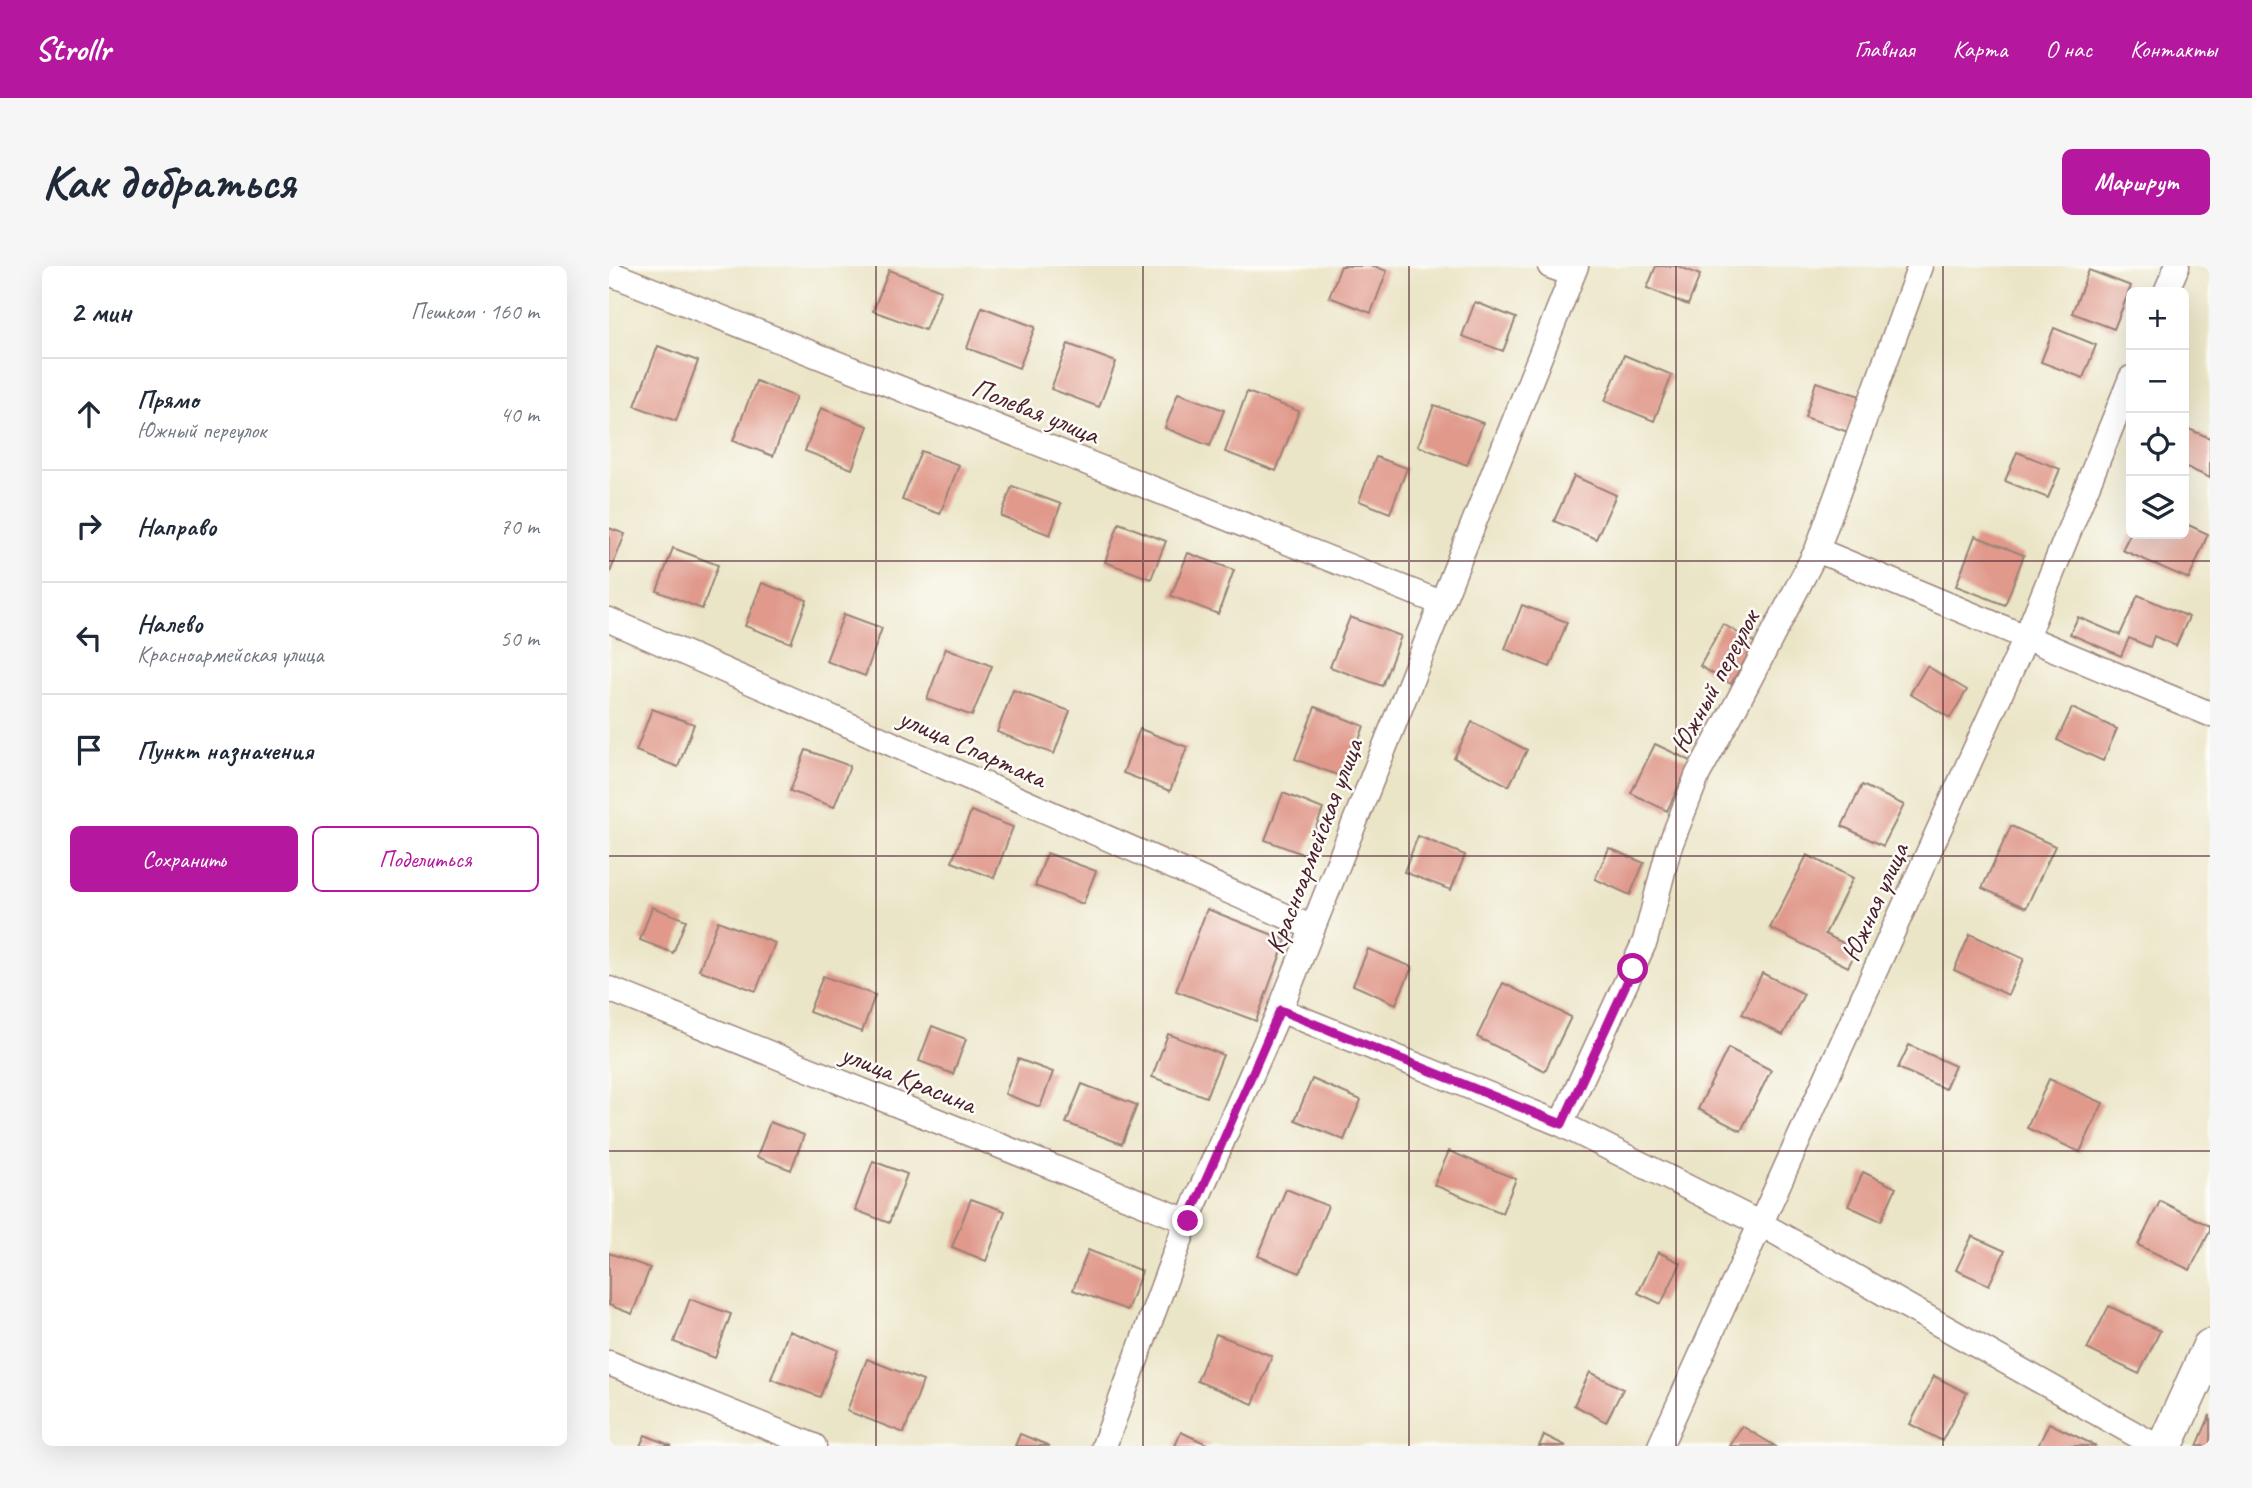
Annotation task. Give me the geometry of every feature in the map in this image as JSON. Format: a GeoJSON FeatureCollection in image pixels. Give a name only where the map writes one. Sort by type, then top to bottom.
{"type":"FeatureCollection","features":[{"type":"Feature","properties":{"kind":"main road"},"geometry":{"type":"LineString","coordinates":[[2165,1446],[2210,1347]]}},
{"type":"Feature","properties":{"kind":"street","name":"Южный переулок"},"geometry":{"type":"LineString","coordinates":[[1562,1124],[1645,941],[1669,848],[1698,774],[1817,550],[1920,266]]}},
{"type":"Feature","properties":{"kind":"street"},"geometry":{"type":"LineString","coordinates":[[2168,287],[2177,266]]}},
{"type":"Feature","properties":{"kind":"street","name":"Красноармейская улица"},"geometry":{"type":"LineString","coordinates":[[1104,1446],[1188,1221],[1280,1010],[1441,603],[1566,269]]}},
{"type":"Feature","properties":{"kind":"street","name":"Полевая улица"},"geometry":{"type":"LineString","coordinates":[[609,273],[1441,603]]}},
{"type":"Feature","properties":{"kind":"street","name":"Южная улица"},"geometry":{"type":"LineString","coordinates":[[1660,1446],[2026,637],[2126,390]]}},
{"type":"Feature","properties":{"kind":"street"},"geometry":{"type":"LineString","coordinates":[[1817,550],[2210,714]]}},
{"type":"Feature","properties":{"kind":"street","name":"улица Спартака"},"geometry":{"type":"LineString","coordinates":[[609,620],[1313,928]]}},
{"type":"Feature","properties":{"kind":"street","name":"улица Красина"},"geometry":{"type":"LineString","coordinates":[[609,989],[1188,1221]]}},
{"type":"Feature","properties":{"kind":"street"},"geometry":{"type":"LineString","coordinates":[[1280,1010],[1562,1124],[1761,1224],[2157,1446]]}},
{"type":"Feature","properties":{"kind":"street"},"geometry":{"type":"LineString","coordinates":[[609,1363],[814,1446]]}},
{"type":"Feature","properties":{"kind":"building"},"geometry":{"type":"Polygon","coordinates":[[[1341,266],[1374,266],[1387,271],[1371,313],[1329,297],[1341,266]]]}},
{"type":"Feature","properties":{"kind":"building"},"geometry":{"type":"Polygon","coordinates":[[[1656,266],[1678,266],[1700,275],[1688,305],[1647,288],[1656,266]]]}},
{"type":"Feature","properties":{"kind":"building"},"geometry":{"type":"Polygon","coordinates":[[[889,270],[941,290],[925,330],[873,311],[889,270]]]}},
{"type":"Feature","properties":{"kind":"building"},"geometry":{"type":"Polygon","coordinates":[[[2089,270],[2131,286],[2126,287],[2126,299],[2114,329],[2072,313],[2089,270]]]}},
{"type":"Feature","properties":{"kind":"building"},"geometry":{"type":"Polygon","coordinates":[[[1475,302],[1516,318],[1503,351],[1462,336],[1475,302]]]}},
{"type":"Feature","properties":{"kind":"building"},"geometry":{"type":"Polygon","coordinates":[[[982,307],[1035,327],[1019,368],[967,348],[982,307]]]}},
{"type":"Feature","properties":{"kind":"building"},"geometry":{"type":"Polygon","coordinates":[[[2054,328],[2096,345],[2083,378],[2041,362],[2054,328]]]}},
{"type":"Feature","properties":{"kind":"building"},"geometry":{"type":"Polygon","coordinates":[[[1068,344],[1116,362],[1099,407],[1051,389],[1068,344]]]}},
{"type":"Feature","properties":{"kind":"building"},"geometry":{"type":"Polygon","coordinates":[[[658,346],[698,361],[676,421],[635,406],[658,346]]]}},
{"type":"Feature","properties":{"kind":"building"},"geometry":{"type":"Polygon","coordinates":[[[1624,355],[1672,375],[1654,421],[1605,401],[1624,355]]]}},
{"type":"Feature","properties":{"kind":"building"},"geometry":{"type":"Polygon","coordinates":[[[756,381],[796,397],[773,456],[733,441],[756,381]]]}},
{"type":"Feature","properties":{"kind":"building"},"geometry":{"type":"Polygon","coordinates":[[[1816,382],[1860,396],[1848,432],[1805,417],[1816,382]]]}},
{"type":"Feature","properties":{"kind":"building"},"geometry":{"type":"Polygon","coordinates":[[[1247,392],[1299,411],[1276,471],[1225,452],[1247,392]]]}},
{"type":"Feature","properties":{"kind":"building"},"geometry":{"type":"Polygon","coordinates":[[[1178,393],[1224,410],[1210,446],[1165,428],[1178,393]]]}},
{"type":"Feature","properties":{"kind":"building"},"geometry":{"type":"Polygon","coordinates":[[[1434,405],[1483,423],[1467,465],[1418,446],[1434,405]]]}},
{"type":"Feature","properties":{"kind":"building"},"geometry":{"type":"Polygon","coordinates":[[[821,408],[868,426],[852,469],[805,451],[821,408]]]}},
{"type":"Feature","properties":{"kind":"building"},"geometry":{"type":"Polygon","coordinates":[[[2189,429],[2210,438],[2210,478],[2189,468],[2189,429]]]}},
{"type":"Feature","properties":{"kind":"building"},"geometry":{"type":"Polygon","coordinates":[[[921,451],[959,465],[940,514],[902,500],[921,451]]]}},
{"type":"Feature","properties":{"kind":"building"},"geometry":{"type":"Polygon","coordinates":[[[2017,452],[2060,469],[2048,498],[2005,481],[2017,452]]]}},
{"type":"Feature","properties":{"kind":"building"},"geometry":{"type":"Polygon","coordinates":[[[1376,457],[1407,468],[1390,513],[1359,501],[1376,457]]]}},
{"type":"Feature","properties":{"kind":"building"},"geometry":{"type":"Polygon","coordinates":[[[1574,476],[1616,495],[1596,539],[1554,521],[1574,476]]]}},
{"type":"Feature","properties":{"kind":"building"},"geometry":{"type":"Polygon","coordinates":[[[1012,486],[1061,504],[1050,535],[1001,516],[1012,486]]]}},
{"type":"Feature","properties":{"kind":"building"},"geometry":{"type":"Polygon","coordinates":[[[1119,523],[1166,541],[1151,579],[1105,562],[1119,523]]]}},
{"type":"Feature","properties":{"kind":"building"},"geometry":{"type":"Polygon","coordinates":[[[2189,525],[2208,534],[2189,579],[2122,550],[2128,539],[2189,539],[2189,525]]]}},
{"type":"Feature","properties":{"kind":"building"},"geometry":{"type":"Polygon","coordinates":[[[609,528],[625,534],[609,575],[609,528]]]}},
{"type":"Feature","properties":{"kind":"building"},"geometry":{"type":"Polygon","coordinates":[[[1975,536],[2024,555],[2005,605],[1956,586],[1975,536]]]}},
{"type":"Feature","properties":{"kind":"building"},"geometry":{"type":"Polygon","coordinates":[[[673,548],[718,565],[702,609],[657,591],[673,548]]]}},
{"type":"Feature","properties":{"kind":"building"},"geometry":{"type":"Polygon","coordinates":[[[1188,553],[1234,570],[1218,614],[1171,596],[1188,553]]]}},
{"type":"Feature","properties":{"kind":"building"},"geometry":{"type":"Polygon","coordinates":[[[762,583],[807,600],[791,643],[745,626],[762,583]]]}},
{"type":"Feature","properties":{"kind":"building"},"geometry":{"type":"Polygon","coordinates":[[[2138,595],[2189,617],[2176,646],[2154,636],[2150,647],[2129,638],[2121,656],[2070,634],[2078,617],[2120,635],[2138,595]]]}},
{"type":"Feature","properties":{"kind":"building"},"geometry":{"type":"Polygon","coordinates":[[[1522,605],[1567,622],[1550,667],[1505,649],[1522,605]]]}},
{"type":"Feature","properties":{"kind":"building"},"geometry":{"type":"Polygon","coordinates":[[[844,614],[882,628],[865,676],[826,661],[844,614]]]}},
{"type":"Feature","properties":{"kind":"building"},"geometry":{"type":"Polygon","coordinates":[[[1350,617],[1401,636],[1382,686],[1330,667],[1350,617]]]}},
{"type":"Feature","properties":{"kind":"building"},"geometry":{"type":"Polygon","coordinates":[[[1723,624],[1755,643],[1731,684],[1700,666],[1723,624]]]}},
{"type":"Feature","properties":{"kind":"building"},"geometry":{"type":"Polygon","coordinates":[[[946,648],[992,666],[972,716],[927,699],[946,648]]]}},
{"type":"Feature","properties":{"kind":"building"},"geometry":{"type":"Polygon","coordinates":[[[1927,666],[1967,690],[1950,718],[1910,694],[1927,666]]]}},
{"type":"Feature","properties":{"kind":"building"},"geometry":{"type":"Polygon","coordinates":[[[1013,690],[1070,711],[1054,754],[997,732],[1013,690]]]}},
{"type":"Feature","properties":{"kind":"building"},"geometry":{"type":"Polygon","coordinates":[[[1315,707],[1364,726],[1345,778],[1295,759],[1315,707]]]}},
{"type":"Feature","properties":{"kind":"building"},"geometry":{"type":"Polygon","coordinates":[[[2072,708],[2117,729],[2103,761],[2057,740],[2072,708]]]}},
{"type":"Feature","properties":{"kind":"building"},"geometry":{"type":"Polygon","coordinates":[[[652,709],[694,724],[678,767],[636,751],[652,709]]]}},
{"type":"Feature","properties":{"kind":"building"},"geometry":{"type":"Polygon","coordinates":[[[1472,722],[1527,750],[1509,786],[1454,758],[1472,722]]]}},
{"type":"Feature","properties":{"kind":"building"},"geometry":{"type":"Polygon","coordinates":[[[1140,729],[1187,747],[1170,791],[1123,773],[1140,729]]]}},
{"type":"Feature","properties":{"kind":"building"},"geometry":{"type":"Polygon","coordinates":[[[1655,744],[1691,761],[1667,811],[1631,793],[1655,744]]]}},
{"type":"Feature","properties":{"kind":"building"},"geometry":{"type":"Polygon","coordinates":[[[806,750],[850,766],[834,807],[790,791],[806,750]]]}},
{"type":"Feature","properties":{"kind":"building"},"geometry":{"type":"Polygon","coordinates":[[[1862,785],[1904,805],[1883,846],[1842,826],[1862,785]]]}},
{"type":"Feature","properties":{"kind":"building"},"geometry":{"type":"Polygon","coordinates":[[[1283,793],[1323,809],[1305,855],[1265,840],[1283,793]]]}},
{"type":"Feature","properties":{"kind":"building"},"geometry":{"type":"Polygon","coordinates":[[[971,811],[1013,827],[994,878],[952,862],[971,811]]]}},
{"type":"Feature","properties":{"kind":"building"},"geometry":{"type":"Polygon","coordinates":[[[2011,826],[2055,846],[2026,908],[1982,888],[2011,826]]]}},
{"type":"Feature","properties":{"kind":"building"},"geometry":{"type":"Polygon","coordinates":[[[1418,836],[1465,855],[1451,890],[1404,872],[1418,836]]]}},
{"type":"Feature","properties":{"kind":"building"},"geometry":{"type":"Polygon","coordinates":[[[1609,848],[1644,863],[1630,895],[1595,879],[1609,848]]]}},
{"type":"Feature","properties":{"kind":"building"},"geometry":{"type":"Polygon","coordinates":[[[1047,853],[1096,871],[1083,904],[1035,886],[1047,853]]]}},
{"type":"Feature","properties":{"kind":"building"},"geometry":{"type":"Polygon","coordinates":[[[1807,855],[1853,878],[1825,934],[1857,950],[1848,967],[1770,928],[1807,855]]]}},
{"type":"Feature","properties":{"kind":"building"},"geometry":{"type":"Polygon","coordinates":[[[652,907],[686,920],[673,953],[640,940],[652,907]]]}},
{"type":"Feature","properties":{"kind":"building"},"geometry":{"type":"Polygon","coordinates":[[[1207,909],[1286,940],[1256,1021],[1176,991],[1207,909]]]}},
{"type":"Feature","properties":{"kind":"building"},"geometry":{"type":"Polygon","coordinates":[[[718,921],[775,943],[756,991],[699,970],[718,921]]]}},
{"type":"Feature","properties":{"kind":"building"},"geometry":{"type":"Polygon","coordinates":[[[1970,934],[2024,959],[2008,995],[1954,970],[1970,934]]]}},
{"type":"Feature","properties":{"kind":"building"},"geometry":{"type":"Polygon","coordinates":[[[1368,949],[1412,967],[1396,1004],[1353,985],[1368,949]]]}},
{"type":"Feature","properties":{"kind":"building"},"geometry":{"type":"Polygon","coordinates":[[[1762,973],[1804,994],[1783,1035],[1742,1014],[1762,973]]]}},
{"type":"Feature","properties":{"kind":"building"},"geometry":{"type":"Polygon","coordinates":[[[823,976],[875,995],[862,1032],[809,1012],[823,976]]]}},
{"type":"Feature","properties":{"kind":"building"},"geometry":{"type":"Polygon","coordinates":[[[1503,983],[1571,1017],[1545,1071],[1477,1037],[1503,983]]]}},
{"type":"Feature","properties":{"kind":"building"},"geometry":{"type":"Polygon","coordinates":[[[932,1026],[966,1039],[953,1074],[919,1061],[932,1026]]]}},
{"type":"Feature","properties":{"kind":"building"},"geometry":{"type":"Polygon","coordinates":[[[1168,1034],[1223,1055],[1206,1097],[1152,1077],[1168,1034]]]}},
{"type":"Feature","properties":{"kind":"building"},"geometry":{"type":"Polygon","coordinates":[[[1909,1045],[1955,1066],[1945,1089],[1898,1068],[1909,1045]]]}},
{"type":"Feature","properties":{"kind":"building"},"geometry":{"type":"Polygon","coordinates":[[[1728,1048],[1771,1070],[1741,1131],[1698,1109],[1728,1048]]]}},
{"type":"Feature","properties":{"kind":"building"},"geometry":{"type":"Polygon","coordinates":[[[1018,1059],[1053,1072],[1040,1107],[1005,1094],[1018,1059]]]}},
{"type":"Feature","properties":{"kind":"building"},"geometry":{"type":"Polygon","coordinates":[[[1312,1079],[1361,1100],[1344,1140],[1295,1120],[1312,1079]]]}},
{"type":"Feature","properties":{"kind":"building"},"geometry":{"type":"Polygon","coordinates":[[[2049,1079],[2103,1103],[2080,1152],[2027,1128],[2049,1079]]]}},
{"type":"Feature","properties":{"kind":"building"},"geometry":{"type":"Polygon","coordinates":[[[1082,1084],[1137,1105],[1122,1144],[1066,1123],[1082,1084]]]}},
{"type":"Feature","properties":{"kind":"building"},"geometry":{"type":"Polygon","coordinates":[[[770,1122],[804,1135],[791,1170],[757,1157],[770,1122]]]}},
{"type":"Feature","properties":{"kind":"building"},"geometry":{"type":"Polygon","coordinates":[[[1449,1151],[1516,1179],[1502,1213],[1434,1185],[1449,1151]]]}},
{"type":"Feature","properties":{"kind":"building"},"geometry":{"type":"Polygon","coordinates":[[[873,1161],[907,1174],[889,1223],[855,1210],[873,1161]]]}},
{"type":"Feature","properties":{"kind":"building"},"geometry":{"type":"Polygon","coordinates":[[[1863,1172],[1896,1188],[1881,1221],[1848,1206],[1863,1172]]]}},
{"type":"Feature","properties":{"kind":"building"},"geometry":{"type":"Polygon","coordinates":[[[1286,1189],[1328,1206],[1300,1273],[1258,1256],[1286,1189]]]}},
{"type":"Feature","properties":{"kind":"building"},"geometry":{"type":"Polygon","coordinates":[[[971,1199],[1005,1211],[986,1261],[952,1247],[971,1199]]]}},
{"type":"Feature","properties":{"kind":"building"},"geometry":{"type":"Polygon","coordinates":[[[2160,1201],[2210,1226],[2190,1270],[2138,1245],[2160,1201]]]}},
{"type":"Feature","properties":{"kind":"building"},"geometry":{"type":"Polygon","coordinates":[[[1972,1236],[2005,1251],[1989,1285],[1956,1270],[1972,1236]]]}},
{"type":"Feature","properties":{"kind":"building"},"geometry":{"type":"Polygon","coordinates":[[[1088,1250],[1142,1271],[1127,1310],[1073,1290],[1088,1250]]]}},
{"type":"Feature","properties":{"kind":"building"},"geometry":{"type":"Polygon","coordinates":[[[1658,1252],[1681,1263],[1661,1304],[1638,1293],[1658,1252]]]}},
{"type":"Feature","properties":{"kind":"building"},"geometry":{"type":"Polygon","coordinates":[[[609,1253],[650,1268],[632,1314],[609,1305],[609,1253]]]}},
{"type":"Feature","properties":{"kind":"building"},"geometry":{"type":"Polygon","coordinates":[[[690,1299],[731,1314],[715,1358],[674,1342],[690,1299]]]}},
{"type":"Feature","properties":{"kind":"building"},"geometry":{"type":"Polygon","coordinates":[[[2109,1306],[2160,1331],[2139,1374],[2087,1349],[2109,1306]]]}},
{"type":"Feature","properties":{"kind":"building"},"geometry":{"type":"Polygon","coordinates":[[[789,1331],[838,1350],[820,1397],[771,1379],[789,1331]]]}},
{"type":"Feature","properties":{"kind":"building"},"geometry":{"type":"Polygon","coordinates":[[[1216,1334],[1272,1356],[1253,1404],[1197,1381],[1216,1334]]]}},
{"type":"Feature","properties":{"kind":"building"},"geometry":{"type":"Polygon","coordinates":[[[867,1359],[923,1381],[904,1433],[847,1411],[867,1359]]]}},
{"type":"Feature","properties":{"kind":"building"},"geometry":{"type":"Polygon","coordinates":[[[1590,1372],[1623,1389],[1606,1422],[1574,1405],[1590,1372]]]}},
{"type":"Feature","properties":{"kind":"building"},"geometry":{"type":"Polygon","coordinates":[[[1934,1376],[1967,1393],[1942,1441],[1910,1424],[1934,1376]]]}},
{"type":"Feature","properties":{"kind":"building"},"geometry":{"type":"Polygon","coordinates":[[[2210,1415],[2210,1446],[2197,1446],[2210,1415]]]}},
{"type":"Feature","properties":{"kind":"building"},"geometry":{"type":"Polygon","coordinates":[[[2049,1423],[2096,1446],[2038,1446],[2049,1423]]]}},
{"type":"Feature","properties":{"kind":"building"},"geometry":{"type":"Polygon","coordinates":[[[1742,1426],[1775,1446],[1730,1446],[1742,1426]]]}},
{"type":"Feature","properties":{"kind":"building"},"geometry":{"type":"Polygon","coordinates":[[[1181,1432],[1211,1446],[1175,1446],[1181,1432]]]}},
{"type":"Feature","properties":{"kind":"building"},"geometry":{"type":"Polygon","coordinates":[[[1020,1434],[1050,1446],[1015,1446],[1020,1434]]]}},
{"type":"Feature","properties":{"kind":"building"},"geometry":{"type":"Polygon","coordinates":[[[645,1435],[672,1446],[640,1446],[645,1435]]]}},
{"type":"Feature","properties":{"kind":"building"},"geometry":{"type":"Polygon","coordinates":[[[1544,1435],[1566,1446],[1539,1446],[1544,1435]]]}},
{"type":"Feature","properties":{"kind":"route"},"geometry":{"type":"LineString","coordinates":[[1188,1221],[1280,1010],[1562,1124],[1633,969]]}}]}
